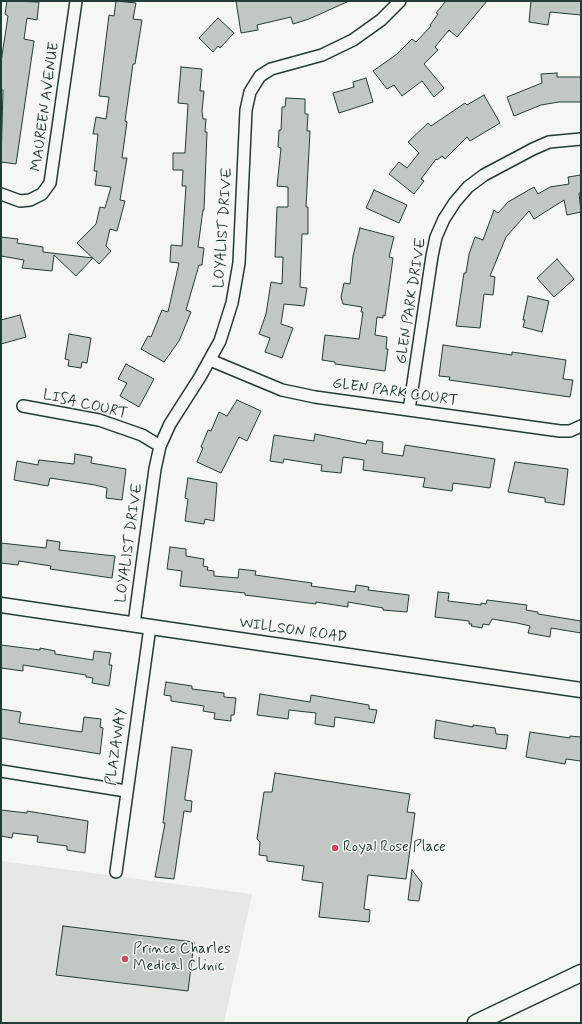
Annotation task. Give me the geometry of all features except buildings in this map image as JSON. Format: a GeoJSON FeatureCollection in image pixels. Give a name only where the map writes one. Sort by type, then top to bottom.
{"type":"FeatureCollection","features":[{"type":"Feature","properties":{"kind":"main road"},"geometry":{"type":"LineString","coordinates":[[476,1023],[581,972]]}},
{"type":"Feature","properties":{"kind":"street","name":"MAUREEN AVENUE"},"geometry":{"type":"LineString","coordinates":[[1,194],[20,200],[30,200],[42,194],[50,183],[76,1]]}},
{"type":"Feature","properties":{"kind":"street","name":"LOYALIST DRIVE"},"geometry":{"type":"LineString","coordinates":[[134,624],[155,469],[160,446],[170,424],[210,360],[227,321],[236,283],[240,263],[246,110],[252,86],[260,76],[271,69],[322,55],[353,40],[381,20],[400,1]]}},
{"type":"Feature","properties":{"kind":"street","name":"GLEN PARK DRIVE"},"geometry":{"type":"LineString","coordinates":[[410,410],[432,256],[436,237],[444,219],[460,197],[484,175],[538,146],[560,140],[581,138]]}},
{"type":"Feature","properties":{"kind":"street","name":"GLEN PARK COURT"},"geometry":{"type":"LineString","coordinates":[[210,360],[265,384],[293,393],[560,431],[570,431],[581,426]]}},
{"type":"Feature","properties":{"kind":"street","name":"LISA COURT"},"geometry":{"type":"LineString","coordinates":[[23,406],[99,420],[142,435],[160,446]]}},
{"type":"Feature","properties":{"kind":"street","name":"WILLSON ROAD"},"geometry":{"type":"LineString","coordinates":[[1,605],[581,690]]}},
{"type":"Feature","properties":{"kind":"street","name":"PLAZAWAY"},"geometry":{"type":"LineString","coordinates":[[116,872],[126,791],[150,627]]}},
{"type":"Feature","properties":{"kind":"street"},"geometry":{"type":"LineString","coordinates":[[1,771],[126,791]]}},
{"type":"Feature","properties":{"kind":"shaded area"},"geometry":{"type":"Polygon","coordinates":[[[1,861],[252,894],[224,1023],[1,1023],[1,861]]]}},
{"type":"Feature","properties":{"kind":"place","name":"Royal Rose Place"},"geometry":{"type":"Point","coordinates":[335,848]}},
{"type":"Feature","properties":{"kind":"place","name":"Prince Charles Medical Clinic"},"geometry":{"type":"Point","coordinates":[125,959]}}]}
